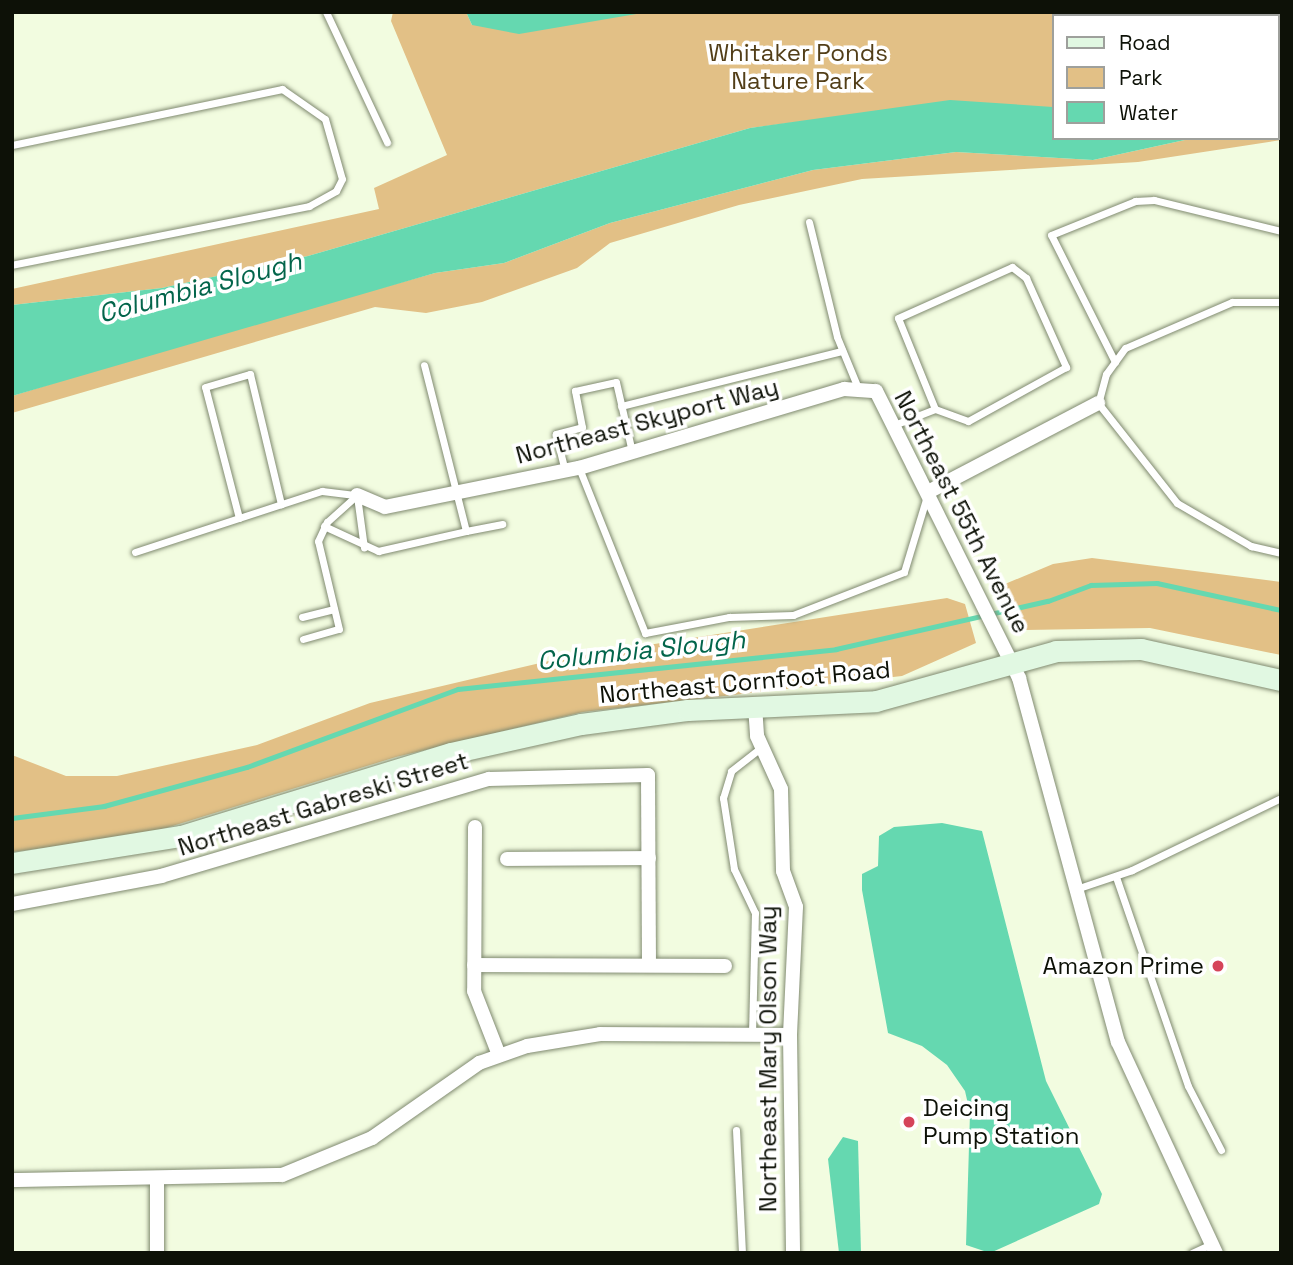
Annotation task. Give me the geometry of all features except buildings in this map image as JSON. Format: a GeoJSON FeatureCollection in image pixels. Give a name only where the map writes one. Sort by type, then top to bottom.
{"type":"FeatureCollection","features":[{"type":"Feature","properties":{"kind":"street","name":"Northeast 55th Avenue"},"geometry":{"type":"LineString","coordinates":[[863,388],[894,425],[1011,661],[1123,1053],[1213,1248]]}},
{"type":"Feature","properties":{"kind":"street","name":"Northeast Skyport Way"},"geometry":{"type":"LineString","coordinates":[[357,495],[385,507],[572,469],[863,388]]}},
{"type":"Feature","properties":{"kind":"street"},"geometry":{"type":"LineString","coordinates":[[928,492],[1098,403]]}},
{"type":"Feature","properties":{"kind":"street","name":"Northeast Cornfoot Road"},"geometry":{"type":"LineString","coordinates":[[12,863],[181,836],[451,753],[581,724],[755,706],[876,701],[1011,661],[1125,647],[1281,680]]}},
{"type":"Feature","properties":{"kind":"street","name":"Northeast Mary Olson Way"},"geometry":{"type":"LineString","coordinates":[[755,706],[757,736],[765,745],[781,789],[783,871],[796,907],[790,1035],[793,1253]]}},
{"type":"Feature","properties":{"kind":"street","name":"Northeast Gabreski Street"},"geometry":{"type":"LineString","coordinates":[[12,904],[161,876],[489,779],[648,775],[649,858]]}},
{"type":"Feature","properties":{"kind":"street"},"geometry":{"type":"LineString","coordinates":[[475,827],[474,965],[477,1003],[499,1055]]}},
{"type":"Feature","properties":{"kind":"street"},"geometry":{"type":"LineString","coordinates":[[507,859],[649,858],[649,965]]}},
{"type":"Feature","properties":{"kind":"street"},"geometry":{"type":"LineString","coordinates":[[474,965],[725,966]]}},
{"type":"Feature","properties":{"kind":"street"},"geometry":{"type":"LineString","coordinates":[[12,1180],[246,1180],[315,1166],[372,1138],[499,1055],[575,1036],[790,1035]]}},
{"type":"Feature","properties":{"kind":"street"},"geometry":{"type":"LineString","coordinates":[[157,1181],[157,1253]]}},
{"type":"Feature","properties":{"kind":"lane"},"geometry":{"type":"LineString","coordinates":[[326,12],[387,142]]}},
{"type":"Feature","properties":{"kind":"lane"},"geometry":{"type":"LineString","coordinates":[[12,145],[282,89],[325,119],[342,179],[336,191],[309,206],[12,265]]}},
{"type":"Feature","properties":{"kind":"lane"},"geometry":{"type":"LineString","coordinates":[[1115,362],[1052,235],[1135,201],[1154,200],[1281,231]]}},
{"type":"Feature","properties":{"kind":"lane"},"geometry":{"type":"LineString","coordinates":[[809,222],[842,351],[863,388]]}},
{"type":"Feature","properties":{"kind":"lane"},"geometry":{"type":"LineString","coordinates":[[894,425],[935,409],[968,421],[1066,367],[1026,278],[1012,267],[898,318],[935,409]]}},
{"type":"Feature","properties":{"kind":"lane"},"geometry":{"type":"LineString","coordinates":[[1281,302],[1232,302],[1125,348],[1115,362],[1098,403],[1177,503],[1251,546],[1281,553]]}},
{"type":"Feature","properties":{"kind":"lane"},"geometry":{"type":"LineString","coordinates":[[621,406],[842,351]]}},
{"type":"Feature","properties":{"kind":"lane"},"geometry":{"type":"LineString","coordinates":[[424,365],[466,531]]}},
{"type":"Feature","properties":{"kind":"lane"},"geometry":{"type":"LineString","coordinates":[[239,518],[205,387],[250,374],[281,504]]}},
{"type":"Feature","properties":{"kind":"lane"},"geometry":{"type":"LineString","coordinates":[[632,452],[616,382],[575,391],[582,427],[556,434],[645,633],[729,617],[793,615],[904,572],[928,492]]}},
{"type":"Feature","properties":{"kind":"lane"},"geometry":{"type":"LineString","coordinates":[[135,552],[322,491],[357,495]]}},
{"type":"Feature","properties":{"kind":"lane"},"geometry":{"type":"LineString","coordinates":[[303,639],[339,629],[318,541],[324,526],[357,495]]}},
{"type":"Feature","properties":{"kind":"lane"},"geometry":{"type":"LineString","coordinates":[[357,495],[364,548]]}},
{"type":"Feature","properties":{"kind":"lane"},"geometry":{"type":"LineString","coordinates":[[324,526],[364,548],[379,551],[502,524]]}},
{"type":"Feature","properties":{"kind":"lane"},"geometry":{"type":"LineString","coordinates":[[302,617],[334,609]]}},
{"type":"Feature","properties":{"kind":"lane"},"geometry":{"type":"LineString","coordinates":[[752,1035],[755,913],[734,869],[723,798],[731,771],[765,745]]}},
{"type":"Feature","properties":{"kind":"lane"},"geometry":{"type":"LineString","coordinates":[[1076,889],[1116,877],[1281,798]]}},
{"type":"Feature","properties":{"kind":"lane"},"geometry":{"type":"LineString","coordinates":[[1116,877],[1188,1086],[1221,1150]]}},
{"type":"Feature","properties":{"kind":"lane"},"geometry":{"type":"LineString","coordinates":[[736,1130],[741,1253]]}},
{"type":"Feature","properties":{"kind":"lane"},"geometry":{"type":"LineString","coordinates":[[1192,1253],[1213,1248]]}},
{"type":"Feature","properties":{"kind":"green space","name":"Whitaker Ponds Nature Park"},"geometry":{"type":"Polygon","coordinates":[[[393,12],[466,12],[472,25],[648,12],[1281,12],[1281,70],[1279,14],[1052,14],[1052,107],[869,113],[750,128],[308,256],[162,288],[12,305],[12,289],[379,209],[374,188],[447,155],[391,21],[393,12]]]}},
{"type":"Feature","properties":{"kind":"green space"},"geometry":{"type":"Polygon","coordinates":[[[1281,121],[1281,140],[1138,162],[862,179],[739,205],[610,243],[577,268],[482,302],[426,313],[375,307],[12,413],[12,396],[201,338],[435,273],[504,263],[610,223],[813,170],[956,152],[1093,160],[1185,140],[1279,140],[1281,121]]]}},
{"type":"Feature","properties":{"kind":"green space"},"geometry":{"type":"Polygon","coordinates":[[[1092,558],[1281,582],[1281,655],[1150,628],[1025,630],[1013,623],[993,589],[1053,564],[1092,558]]]}},
{"type":"Feature","properties":{"kind":"green space"},"geometry":{"type":"Polygon","coordinates":[[[947,598],[965,604],[976,643],[902,676],[583,712],[396,757],[140,836],[12,852],[12,755],[66,776],[117,776],[257,745],[370,703],[553,660],[947,598]]]}},
{"type":"Feature","properties":{"kind":"water"},"geometry":{"type":"Polygon","coordinates":[[[466,12],[648,12],[519,34],[472,25],[466,12]]]}},
{"type":"Feature","properties":{"kind":"water"},"geometry":{"type":"Polygon","coordinates":[[[950,100],[1052,107],[1052,140],[1185,140],[1093,160],[956,152],[813,170],[610,223],[504,263],[435,273],[12,396],[12,305],[162,288],[308,256],[750,128],[950,100]]]}},
{"type":"Feature","properties":{"kind":"water"},"geometry":{"type":"Polygon","coordinates":[[[942,823],[982,831],[1046,1081],[1102,1194],[1099,1204],[990,1253],[966,1245],[970,1113],[965,1091],[947,1065],[922,1046],[888,1033],[862,890],[862,874],[878,866],[879,836],[894,827],[942,823]]]}},
{"type":"Feature","properties":{"kind":"water"},"geometry":{"type":"Polygon","coordinates":[[[843,1137],[858,1141],[861,1253],[839,1253],[828,1159],[843,1137]]]}},
{"type":"Feature","properties":{"kind":"waterway","name":"Columbia Slough"},"geometry":{"type":"LineString","coordinates":[[12,818],[104,806],[247,767],[458,689],[836,649],[1048,601],[1091,585],[1157,583],[1281,610]]}},
{"type":"Feature","properties":{"kind":"place","name":"Amazon Prime"},"geometry":{"type":"Point","coordinates":[1218,966]}},
{"type":"Feature","properties":{"kind":"place","name":"Deicing Pump Station"},"geometry":{"type":"Point","coordinates":[909,1122]}}]}
